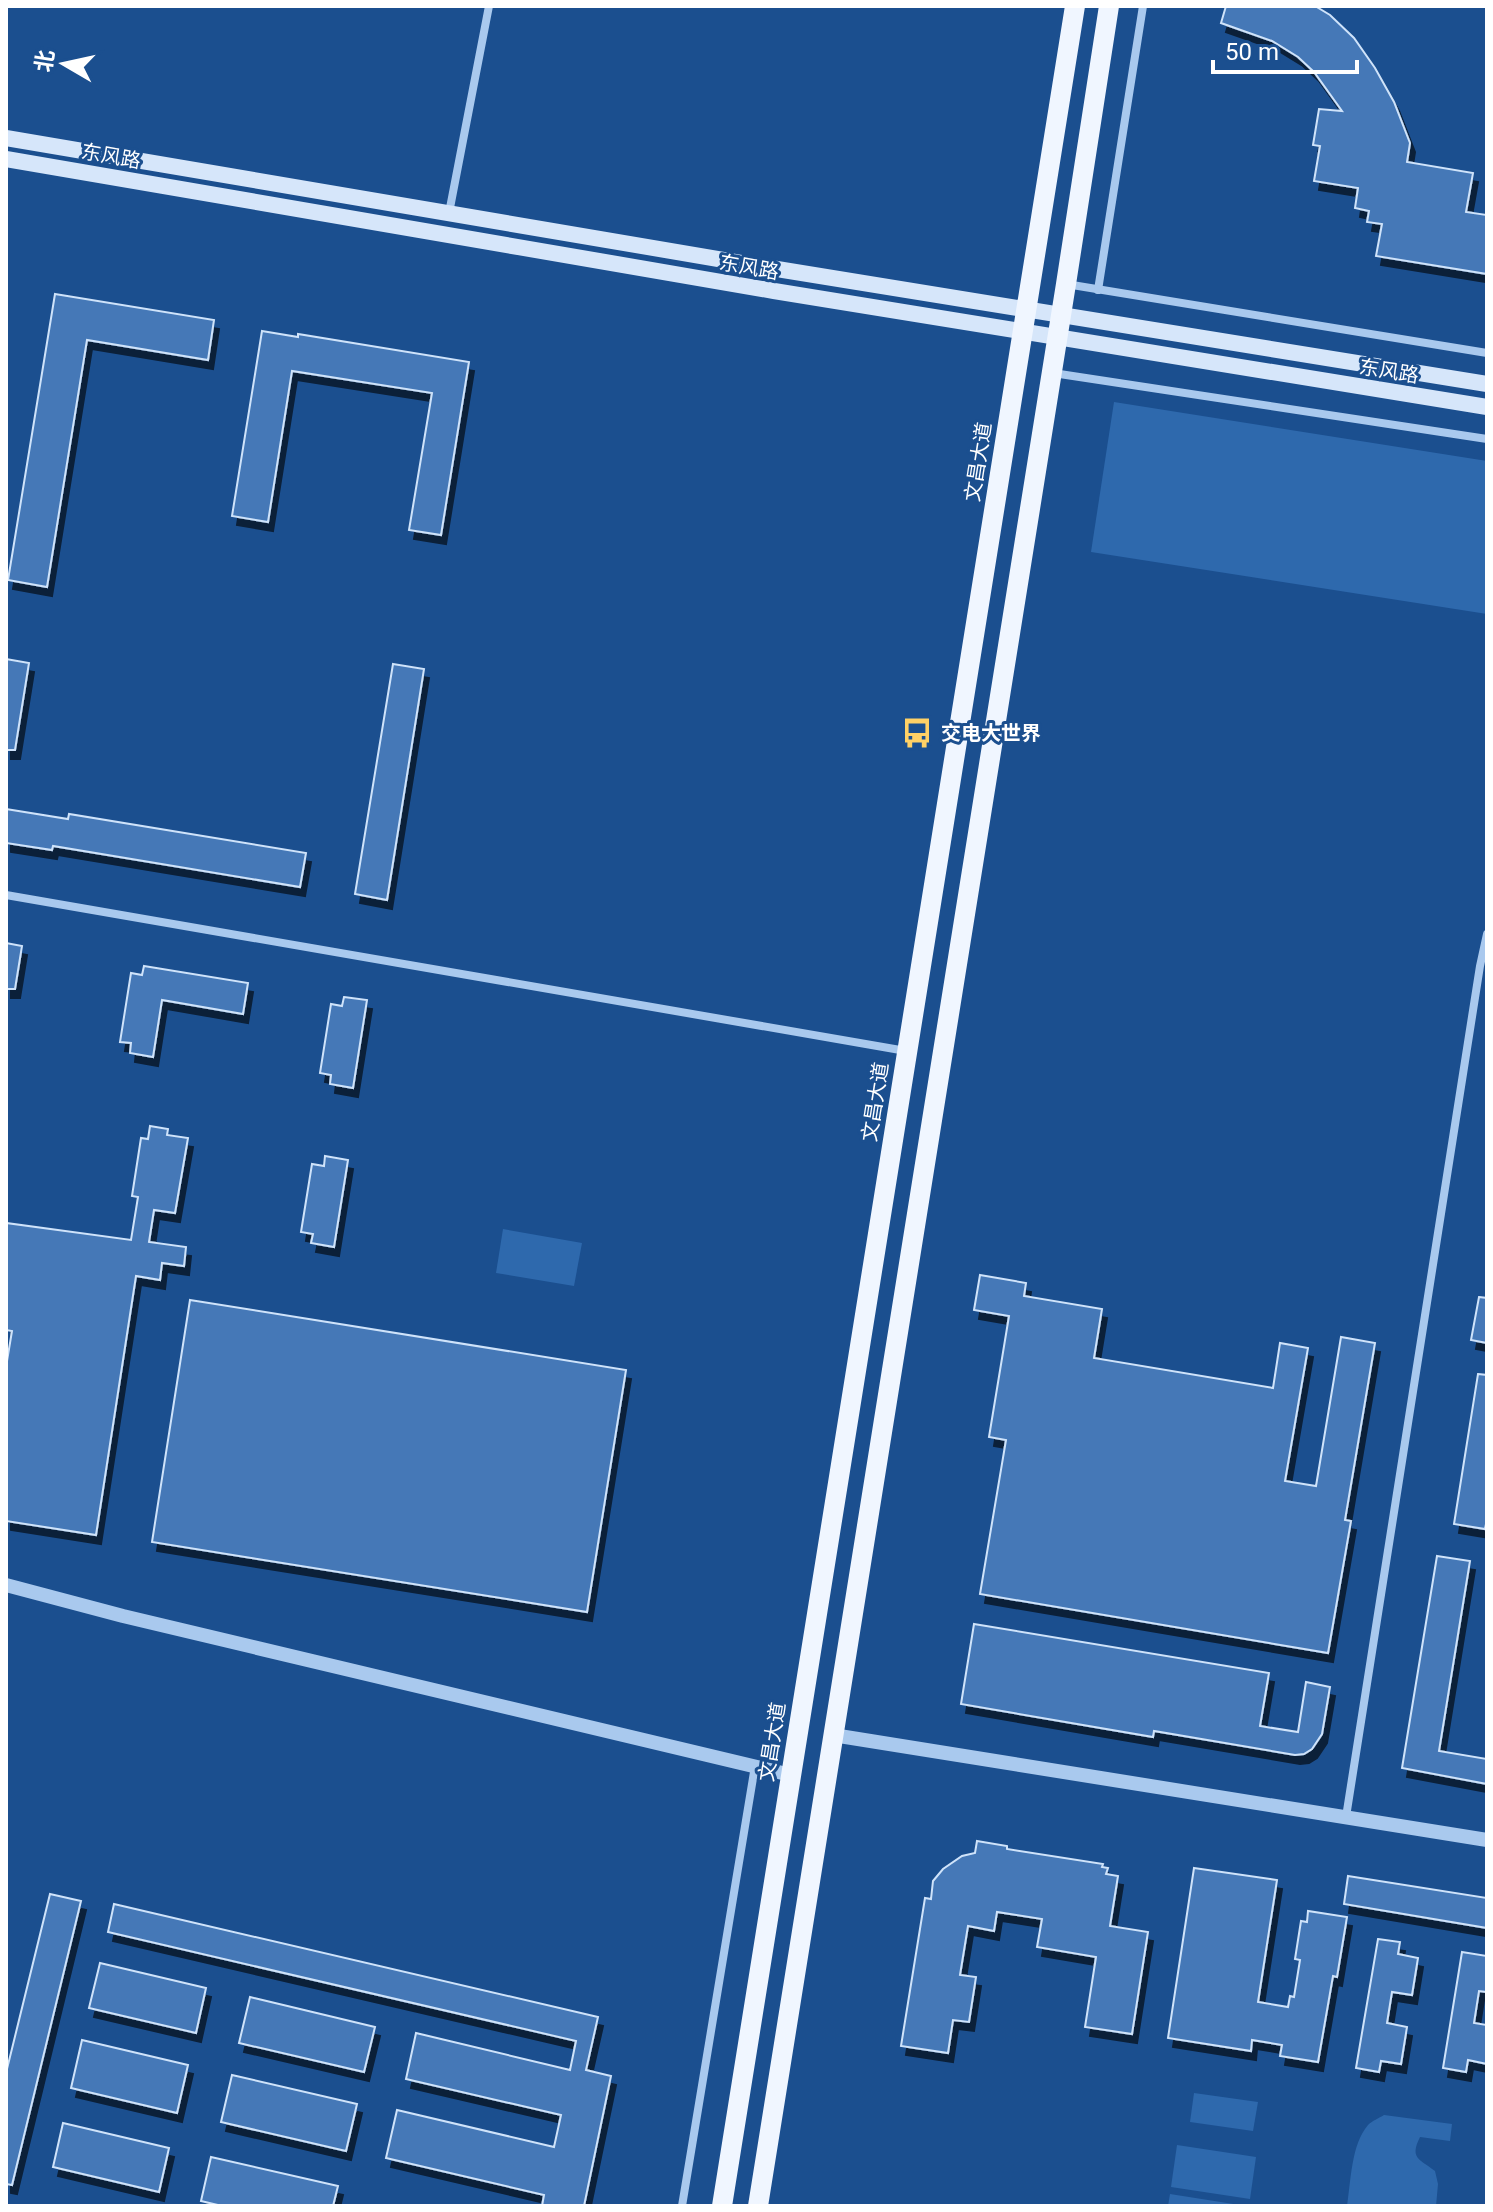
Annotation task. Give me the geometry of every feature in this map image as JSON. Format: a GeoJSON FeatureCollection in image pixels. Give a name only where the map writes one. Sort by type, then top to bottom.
{"type":"FeatureCollection","features":[{"type":"Feature","properties":{"kind":"main road","name":"文昌大道"},"geometry":{"type":"LineString","coordinates":[[722,2206],[1075,6]]}},
{"type":"Feature","properties":{"kind":"main road"},"geometry":{"type":"LineString","coordinates":[[758,2206],[1109,6]]}},
{"type":"Feature","properties":{"kind":"main road","name":"东风路"},"geometry":{"type":"LineString","coordinates":[[6,138],[1487,384]]}},
{"type":"Feature","properties":{"kind":"main road","name":"东风路"},"geometry":{"type":"LineString","coordinates":[[6,159],[774,291],[1487,407]]}},
{"type":"Feature","properties":{"kind":"street"},"geometry":{"type":"LineString","coordinates":[[449,214],[489,6]]}},
{"type":"Feature","properties":{"kind":"street"},"geometry":{"type":"LineString","coordinates":[[1098,290],[1143,6]]}},
{"type":"Feature","properties":{"kind":"street"},"geometry":{"type":"LineString","coordinates":[[1066,284],[1487,353]]}},
{"type":"Feature","properties":{"kind":"street"},"geometry":{"type":"LineString","coordinates":[[1052,372],[1487,439]]}},
{"type":"Feature","properties":{"kind":"street"},"geometry":{"type":"LineString","coordinates":[[6,895],[907,1051]]}},
{"type":"Feature","properties":{"kind":"street"},"geometry":{"type":"LineString","coordinates":[[1346,1817],[1487,935]]}},
{"type":"Feature","properties":{"kind":"street"},"geometry":{"type":"LineString","coordinates":[[6,1585],[123,1616],[791,1775]]}},
{"type":"Feature","properties":{"kind":"street"},"geometry":{"type":"LineString","coordinates":[[833,1735],[1487,1840]]}},
{"type":"Feature","properties":{"kind":"street"},"geometry":{"type":"LineString","coordinates":[[682,2206],[755,1766]]}},
{"type":"Feature","properties":{"kind":"shaded area"},"geometry":{"type":"Polygon","coordinates":[[[1114,402],[1487,461],[1487,614],[1091,552],[1114,402]]]}},
{"type":"Feature","properties":{"kind":"shaded area"},"geometry":{"type":"Polygon","coordinates":[[[503,1229],[582,1243],[574,1286],[496,1273],[503,1229]]]}},
{"type":"Feature","properties":{"kind":"shaded area"},"geometry":{"type":"Polygon","coordinates":[[[1194,2093],[1258,2102],[1253,2131],[1190,2122],[1194,2093]]]}},
{"type":"Feature","properties":{"kind":"shaded area"},"geometry":{"type":"Polygon","coordinates":[[[1384,2115],[1452,2124],[1450,2141],[1420,2137],[1417,2144],[1418,2158],[1435,2171],[1438,2184],[1436,2206],[1347,2206],[1353,2164],[1362,2133],[1384,2115]]]}},
{"type":"Feature","properties":{"kind":"shaded area"},"geometry":{"type":"Polygon","coordinates":[[[1177,2145],[1256,2157],[1250,2199],[1171,2187],[1177,2145]]]}},
{"type":"Feature","properties":{"kind":"shaded area"},"geometry":{"type":"Polygon","coordinates":[[[1170,2194],[1246,2206],[1168,2206],[1170,2194]]]}},
{"type":"Feature","properties":{"kind":"building"},"geometry":{"type":"Polygon","coordinates":[[[1226,6],[1315,6],[1330,15],[1354,38],[1394,102],[1410,143],[1407,162],[1473,173],[1466,212],[1487,215],[1487,274],[1376,256],[1382,224],[1367,222],[1369,211],[1355,208],[1358,188],[1314,181],[1320,146],[1313,145],[1319,109],[1342,111],[1314,72],[1298,57],[1272,41],[1221,23],[1226,6]]]}},
{"type":"Feature","properties":{"kind":"building"},"geometry":{"type":"Polygon","coordinates":[[[55,294],[214,320],[208,360],[87,340],[47,587],[8,580],[55,294]]]}},
{"type":"Feature","properties":{"kind":"building"},"geometry":{"type":"Polygon","coordinates":[[[262,331],[469,362],[441,535],[409,530],[432,393],[292,371],[268,522],[232,516],[262,331]]]}},
{"type":"Feature","properties":{"kind":"building"},"geometry":{"type":"Polygon","coordinates":[[[6,659],[29,663],[15,750],[6,750],[6,659]]]}},
{"type":"Feature","properties":{"kind":"building"},"geometry":{"type":"Polygon","coordinates":[[[393,664],[424,669],[387,900],[355,894],[393,664]]]}},
{"type":"Feature","properties":{"kind":"building"},"geometry":{"type":"Polygon","coordinates":[[[6,809],[68,819],[69,814],[306,853],[300,887],[53,846],[52,850],[6,843],[6,809]]]}},
{"type":"Feature","properties":{"kind":"building"},"geometry":{"type":"Polygon","coordinates":[[[6,943],[22,946],[15,989],[6,989],[6,943]]]}},
{"type":"Feature","properties":{"kind":"building"},"geometry":{"type":"Polygon","coordinates":[[[144,966],[248,983],[243,1014],[162,1000],[153,1057],[130,1053],[131,1043],[120,1042],[131,973],[142,975],[144,966]]]}},
{"type":"Feature","properties":{"kind":"building"},"geometry":{"type":"Polygon","coordinates":[[[344,997],[367,1000],[353,1088],[330,1084],[331,1075],[320,1073],[331,1004],[342,1006],[344,997]]]}},
{"type":"Feature","properties":{"kind":"building"},"geometry":{"type":"Polygon","coordinates":[[[150,1126],[168,1129],[167,1135],[188,1138],[175,1213],[154,1210],[149,1242],[186,1247],[184,1266],[162,1263],[160,1280],[136,1276],[96,1535],[6,1521],[6,1367],[12,1331],[6,1330],[6,1223],[131,1240],[138,1197],[132,1196],[141,1138],[148,1139],[150,1126]]]}},
{"type":"Feature","properties":{"kind":"building"},"geometry":{"type":"Polygon","coordinates":[[[325,1156],[348,1160],[334,1247],[311,1243],[313,1234],[301,1232],[312,1164],[324,1166],[325,1156]]]}},
{"type":"Feature","properties":{"kind":"building"},"geometry":{"type":"Polygon","coordinates":[[[980,1275],[1026,1283],[1024,1296],[1102,1309],[1094,1358],[1273,1388],[1280,1343],[1308,1348],[1285,1481],[1316,1486],[1341,1337],[1375,1343],[1345,1520],[1351,1521],[1328,1653],[980,1594],[1006,1440],[989,1437],[1009,1316],[974,1310],[980,1275]]]}},
{"type":"Feature","properties":{"kind":"building"},"geometry":{"type":"Polygon","coordinates":[[[1479,1297],[1487,1298],[1487,1343],[1471,1340],[1479,1297]]]}},
{"type":"Feature","properties":{"kind":"building"},"geometry":{"type":"Polygon","coordinates":[[[190,1300],[626,1370],[587,1612],[152,1542],[190,1300]]]}},
{"type":"Feature","properties":{"kind":"building"},"geometry":{"type":"Polygon","coordinates":[[[1478,1374],[1487,1375],[1485,1529],[1454,1524],[1478,1374]]]}},
{"type":"Feature","properties":{"kind":"building"},"geometry":{"type":"Polygon","coordinates":[[[1437,1556],[1470,1561],[1439,1751],[1487,1759],[1487,1784],[1402,1768],[1437,1556]]]}},
{"type":"Feature","properties":{"kind":"building"},"geometry":{"type":"Polygon","coordinates":[[[974,1624],[1269,1673],[1260,1726],[1298,1732],[1306,1682],[1330,1687],[1322,1734],[1312,1749],[1295,1755],[1154,1731],[1153,1737],[961,1704],[974,1624]]]}},
{"type":"Feature","properties":{"kind":"building"},"geometry":{"type":"Polygon","coordinates":[[[977,1841],[1007,1846],[1007,1849],[1103,1864],[1102,1867],[1108,1868],[1106,1874],[1118,1876],[1110,1926],[1148,1932],[1132,2034],[1085,2027],[1096,1957],[1037,1947],[1042,1919],[997,1912],[994,1931],[968,1926],[960,1975],[976,1977],[969,2022],[953,2020],[948,2053],[901,2046],[925,1898],[931,1899],[933,1881],[943,1869],[962,1856],[975,1853],[977,1841]]]}},
{"type":"Feature","properties":{"kind":"building"},"geometry":{"type":"Polygon","coordinates":[[[1194,1868],[1277,1880],[1258,2002],[1288,2007],[1290,1996],[1294,1997],[1300,1960],[1295,1959],[1301,1921],[1307,1922],[1308,1911],[1347,1917],[1318,2062],[1280,2056],[1282,2045],[1252,2040],[1251,2051],[1168,2038],[1194,1868]]]}},
{"type":"Feature","properties":{"kind":"building"},"geometry":{"type":"Polygon","coordinates":[[[1348,1876],[1487,1898],[1487,1928],[1344,1904],[1348,1876]]]}},
{"type":"Feature","properties":{"kind":"building"},"geometry":{"type":"Polygon","coordinates":[[[50,1894],[81,1901],[12,2185],[6,2184],[6,2073],[50,1894]]]}},
{"type":"Feature","properties":{"kind":"building"},"geometry":{"type":"Polygon","coordinates":[[[114,1904],[598,2017],[586,2070],[611,2076],[584,2206],[542,2206],[544,2195],[386,2158],[397,2110],[554,2147],[561,2115],[406,2079],[416,2033],[570,2070],[576,2041],[108,1932],[114,1904]]]}},
{"type":"Feature","properties":{"kind":"building"},"geometry":{"type":"Polygon","coordinates":[[[1378,1939],[1400,1942],[1398,1954],[1418,1958],[1412,1995],[1392,1992],[1387,2023],[1407,2027],[1401,2064],[1381,2061],[1379,2072],[1356,2068],[1378,1939]]]}},
{"type":"Feature","properties":{"kind":"building"},"geometry":{"type":"Polygon","coordinates":[[[1462,1952],[1487,1956],[1487,1992],[1479,1991],[1474,2023],[1487,2025],[1487,2064],[1468,2060],[1466,2072],[1443,2068],[1462,1952]]]}},
{"type":"Feature","properties":{"kind":"building"},"geometry":{"type":"Polygon","coordinates":[[[100,1963],[206,1988],[196,2033],[89,2008],[100,1963]]]}},
{"type":"Feature","properties":{"kind":"building"},"geometry":{"type":"Polygon","coordinates":[[[250,1997],[375,2027],[364,2072],[239,2043],[250,1997]]]}},
{"type":"Feature","properties":{"kind":"building"},"geometry":{"type":"Polygon","coordinates":[[[82,2040],[188,2065],[177,2113],[71,2088],[82,2040]]]}},
{"type":"Feature","properties":{"kind":"building"},"geometry":{"type":"Polygon","coordinates":[[[232,2075],[357,2104],[346,2151],[221,2122],[232,2075]]]}},
{"type":"Feature","properties":{"kind":"building"},"geometry":{"type":"Polygon","coordinates":[[[63,2123],[169,2148],[159,2192],[53,2167],[63,2123]]]}},
{"type":"Feature","properties":{"kind":"building"},"geometry":{"type":"Polygon","coordinates":[[[211,2157],[338,2186],[333,2206],[222,2206],[201,2201],[211,2157]]]}},
{"type":"Feature","properties":{"kind":"place","name":"交电大世界"},"geometry":{"type":"Point","coordinates":[917,733]}}]}
